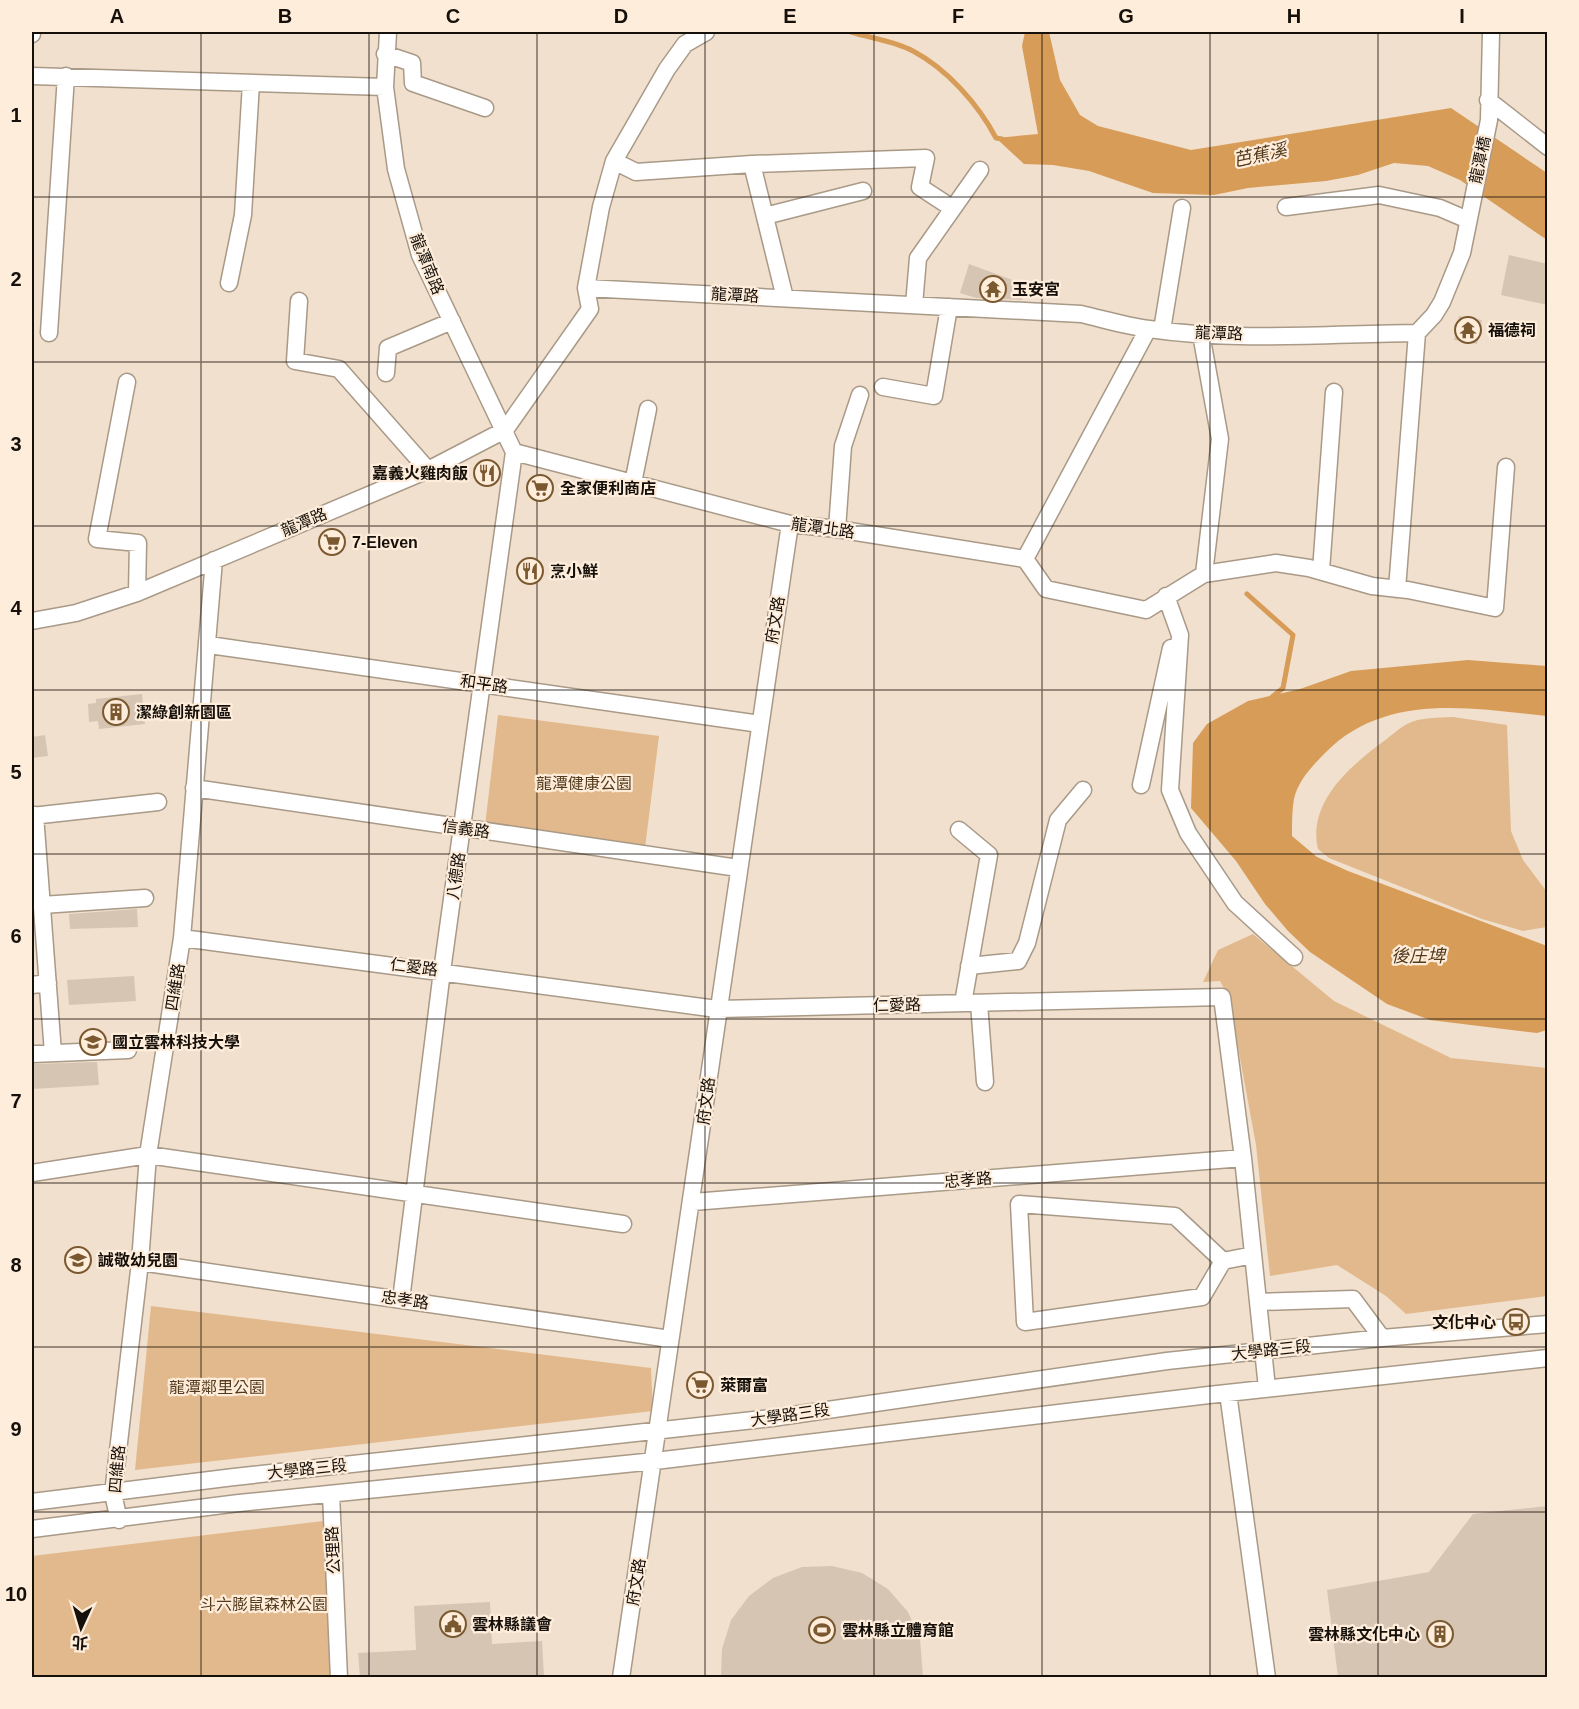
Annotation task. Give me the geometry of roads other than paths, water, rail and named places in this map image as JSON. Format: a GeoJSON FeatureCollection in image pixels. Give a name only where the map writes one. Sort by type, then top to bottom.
{"type":"FeatureCollection","features":[{"type":"Feature","properties":{"kind":"street","name":"龍潭南路"},"geometry":{"type":"LineString","coordinates":[[388,32],[385,87],[396,169],[420,255],[505,430]]}},
{"type":"Feature","properties":{"kind":"street"},"geometry":{"type":"LineString","coordinates":[[586,288],[601,207],[614,162],[682,38],[706,32]]}},
{"type":"Feature","properties":{"kind":"street"},"geometry":{"type":"LineString","coordinates":[[1491,32],[1488,100],[1548,147]]}},
{"type":"Feature","properties":{"kind":"street"},"geometry":{"type":"LineString","coordinates":[[385,54],[412,63],[413,83],[485,108]]}},
{"type":"Feature","properties":{"kind":"street"},"geometry":{"type":"LineString","coordinates":[[32,75],[385,87]]}},
{"type":"Feature","properties":{"kind":"street"},"geometry":{"type":"LineString","coordinates":[[49,333],[66,76]]}},
{"type":"Feature","properties":{"kind":"street"},"geometry":{"type":"LineString","coordinates":[[229,284],[243,215],[251,83]]}},
{"type":"Feature","properties":{"kind":"street","name":"龍潭橋"},"geometry":{"type":"LineString","coordinates":[[1468,219],[1489,120],[1488,100]]}},
{"type":"Feature","properties":{"kind":"street"},"geometry":{"type":"LineString","coordinates":[[614,162],[636,172],[752,164],[926,158],[920,187],[952,208]]}},
{"type":"Feature","properties":{"kind":"street"},"geometry":{"type":"LineString","coordinates":[[752,164],[785,298]]}},
{"type":"Feature","properties":{"kind":"street"},"geometry":{"type":"LineString","coordinates":[[914,305],[918,258],[980,170]]}},
{"type":"Feature","properties":{"kind":"street"},"geometry":{"type":"LineString","coordinates":[[765,216],[863,191]]}},
{"type":"Feature","properties":{"kind":"street"},"geometry":{"type":"LineString","coordinates":[[1286,207],[1379,195],[1440,208],[1468,219],[1462,253],[1442,302],[1434,315],[1417,333],[1397,589]]}},
{"type":"Feature","properties":{"kind":"street"},"geometry":{"type":"LineString","coordinates":[[1182,208],[1155,330],[1025,559],[1046,589],[1146,610],[1204,574],[1276,562],[1321,571],[1372,586],[1495,608],[1506,468]]}},
{"type":"Feature","properties":{"kind":"street","name":"龍潭路"},"geometry":{"type":"LineString","coordinates":[[32,621],[76,613],[137,593],[428,470],[505,430],[590,309],[586,288],[1081,314],[1155,330],[1201,334],[1323,336],[1417,333]]}},
{"type":"Feature","properties":{"kind":"street"},"geometry":{"type":"LineString","coordinates":[[299,301],[295,361],[339,369],[428,470]]}},
{"type":"Feature","properties":{"kind":"street"},"geometry":{"type":"LineString","coordinates":[[883,387],[934,396],[949,307]]}},
{"type":"Feature","properties":{"kind":"street"},"geometry":{"type":"LineString","coordinates":[[386,373],[388,348],[452,321]]}},
{"type":"Feature","properties":{"kind":"street"},"geometry":{"type":"LineString","coordinates":[[1201,334],[1220,439],[1204,574]]}},
{"type":"Feature","properties":{"kind":"street"},"geometry":{"type":"LineString","coordinates":[[127,382],[97,539],[138,543],[137,593]]}},
{"type":"Feature","properties":{"kind":"street"},"geometry":{"type":"LineString","coordinates":[[1321,571],[1334,392]]}},
{"type":"Feature","properties":{"kind":"street"},"geometry":{"type":"LineString","coordinates":[[837,529],[843,446],[860,395]]}},
{"type":"Feature","properties":{"kind":"street"},"geometry":{"type":"LineString","coordinates":[[633,483],[648,409]]}},
{"type":"Feature","properties":{"kind":"street"},"geometry":{"type":"LineString","coordinates":[[505,430],[514,452]]}},
{"type":"Feature","properties":{"kind":"street","name":"龍潭北路"},"geometry":{"type":"LineString","coordinates":[[514,452],[790,524],[837,529],[1025,559]]}},
{"type":"Feature","properties":{"kind":"street","name":"八德路"},"geometry":{"type":"LineString","coordinates":[[401,1300],[442,971],[514,452]]}},
{"type":"Feature","properties":{"kind":"street","name":"府文路"},"geometry":{"type":"LineString","coordinates":[[621,1677],[655,1461],[670,1339],[693,1202],[717,1009],[790,524]]}},
{"type":"Feature","properties":{"kind":"street","name":"四維路"},"geometry":{"type":"LineString","coordinates":[[119,1520],[114,1494],[140,1262],[148,1155],[182,938],[194,788],[209,645],[214,560]]}},
{"type":"Feature","properties":{"kind":"street"},"geometry":{"type":"LineString","coordinates":[[1166,596],[1180,635],[1170,790],[1188,832],[1236,903],[1294,957]]}},
{"type":"Feature","properties":{"kind":"street"},"geometry":{"type":"LineString","coordinates":[[1141,784],[1176,624]]}},
{"type":"Feature","properties":{"kind":"street","name":"和平路"},"geometry":{"type":"LineString","coordinates":[[209,645],[760,724]]}},
{"type":"Feature","properties":{"kind":"street","name":"信義路"},"geometry":{"type":"LineString","coordinates":[[194,788],[738,868]]}},
{"type":"Feature","properties":{"kind":"street"},"geometry":{"type":"LineString","coordinates":[[969,966],[1018,961],[1026,943],[1058,820],[1083,790]]}},
{"type":"Feature","properties":{"kind":"street"},"geometry":{"type":"LineString","coordinates":[[53,1053],[40,984],[42,905],[33,815],[158,802]]}},
{"type":"Feature","properties":{"kind":"street"},"geometry":{"type":"LineString","coordinates":[[959,830],[989,855],[969,966],[971,1003],[984,1082]]}},
{"type":"Feature","properties":{"kind":"street"},"geometry":{"type":"LineString","coordinates":[[42,905],[145,898]]}},
{"type":"Feature","properties":{"kind":"street","name":"仁愛路"},"geometry":{"type":"LineString","coordinates":[[182,938],[717,1009],[1222,997],[1244,1158],[1267,1388]]}},
{"type":"Feature","properties":{"kind":"street"},"geometry":{"type":"LineString","coordinates":[[32,1054],[128,1050]]}},
{"type":"Feature","properties":{"kind":"street"},"geometry":{"type":"LineString","coordinates":[[32,1173],[148,1155],[623,1224]]}},
{"type":"Feature","properties":{"kind":"street","name":"忠孝路"},"geometry":{"type":"LineString","coordinates":[[693,1202],[1244,1158]]}},
{"type":"Feature","properties":{"kind":"street"},"geometry":{"type":"LineString","coordinates":[[1223,1261],[1175,1216],[1019,1204],[1025,1322],[1202,1297],[1223,1261],[1253,1255]]}},
{"type":"Feature","properties":{"kind":"street","name":"忠孝路"},"geometry":{"type":"LineString","coordinates":[[140,1262],[670,1339]]}},
{"type":"Feature","properties":{"kind":"street"},"geometry":{"type":"LineString","coordinates":[[1258,1302],[1353,1299],[1382,1338]]}},
{"type":"Feature","properties":{"kind":"street","name":"大學路三段"},"geometry":{"type":"LineString","coordinates":[[32,1503],[234,1477],[658,1431],[1263,1351],[1548,1324]]}},
{"type":"Feature","properties":{"kind":"street","name":"大學路三段"},"geometry":{"type":"LineString","coordinates":[[32,1529],[331,1494],[655,1461],[1267,1388],[1548,1358]]}},
{"type":"Feature","properties":{"kind":"street"},"geometry":{"type":"LineString","coordinates":[[1228,1393],[1267,1677]]}},
{"type":"Feature","properties":{"kind":"street","name":"公理路"},"geometry":{"type":"LineString","coordinates":[[331,1494],[339,1677]]}},
{"type":"Feature","properties":{"kind":"water","name":"芭蕉溪"},"geometry":{"type":"Polygon","coordinates":[[[1025,32],[1049,32],[1060,80],[1080,115],[1098,126],[1191,150],[1451,108],[1547,173],[1547,240],[1460,180],[1428,166],[1394,163],[1358,175],[1326,181],[1248,188],[1214,195],[1153,193],[1089,171],[1053,165],[1024,164],[996,138],[1038,134],[1022,46],[1025,32]]]}},
{"type":"Feature","properties":{"kind":"water","name":"後庄埤"},"geometry":{"type":"Polygon","coordinates":[[[1468,660],[1547,666],[1547,716],[1459,708],[1401,712],[1374,720],[1349,734],[1325,753],[1306,774],[1294,799],[1292,836],[1317,857],[1348,871],[1547,946],[1547,1030],[1537,1033],[1430,1020],[1387,1004],[1310,952],[1288,931],[1265,904],[1236,861],[1191,808],[1193,743],[1207,724],[1248,701],[1300,689],[1351,671],[1468,660]]]}},
{"type":"Feature","properties":{"kind":"waterway"},"geometry":{"type":"LineString","coordinates":[[851,32],[913,51],[938,67],[971,100],[996,138],[1002,139]]}},
{"type":"Feature","properties":{"kind":"waterway"},"geometry":{"type":"LineString","coordinates":[[1247,594],[1293,635],[1283,688],[1271,698]]}},
{"type":"Feature","properties":{"kind":"place","name":"玉安宮"},"geometry":{"type":"Point","coordinates":[993,289]}},
{"type":"Feature","properties":{"kind":"place","name":"福德祠"},"geometry":{"type":"Point","coordinates":[1468,330]}},
{"type":"Feature","properties":{"kind":"place","name":"嘉義火雞肉飯"},"geometry":{"type":"Point","coordinates":[487,473]}},
{"type":"Feature","properties":{"kind":"place","name":"全家便利商店"},"geometry":{"type":"Point","coordinates":[540,488]}},
{"type":"Feature","properties":{"kind":"place","name":"7-Eleven"},"geometry":{"type":"Point","coordinates":[332,542]}},
{"type":"Feature","properties":{"kind":"place","name":"烹小鮮"},"geometry":{"type":"Point","coordinates":[530,571]}},
{"type":"Feature","properties":{"kind":"place","name":"潔綠創新園區"},"geometry":{"type":"Point","coordinates":[116,712]}},
{"type":"Feature","properties":{"kind":"place","name":"國立雲林科技大學"},"geometry":{"type":"Point","coordinates":[93,1042]}},
{"type":"Feature","properties":{"kind":"place","name":"誠敬幼兒園"},"geometry":{"type":"Point","coordinates":[78,1260]}},
{"type":"Feature","properties":{"kind":"place","name":"文化中心"},"geometry":{"type":"Point","coordinates":[1516,1322]}},
{"type":"Feature","properties":{"kind":"place","name":"萊爾富"},"geometry":{"type":"Point","coordinates":[700,1385]}},
{"type":"Feature","properties":{"kind":"place","name":"雲林縣議會"},"geometry":{"type":"Point","coordinates":[453,1624]}},
{"type":"Feature","properties":{"kind":"place","name":"雲林縣立體育館"},"geometry":{"type":"Point","coordinates":[822,1630]}},
{"type":"Feature","properties":{"kind":"place","name":"雲林縣文化中心"},"geometry":{"type":"Point","coordinates":[1440,1634]}},
{"type":"Feature","properties":{"kind":"park label","name":"龍潭健康公園"},"geometry":{"type":"Point","coordinates":[584,783]}},
{"type":"Feature","properties":{"kind":"park label","name":"龍潭鄰里公園"},"geometry":{"type":"Point","coordinates":[217,1387]}},
{"type":"Feature","properties":{"kind":"park label","name":"斗六膨鼠森林公園"},"geometry":{"type":"Point","coordinates":[264,1604]}}]}
